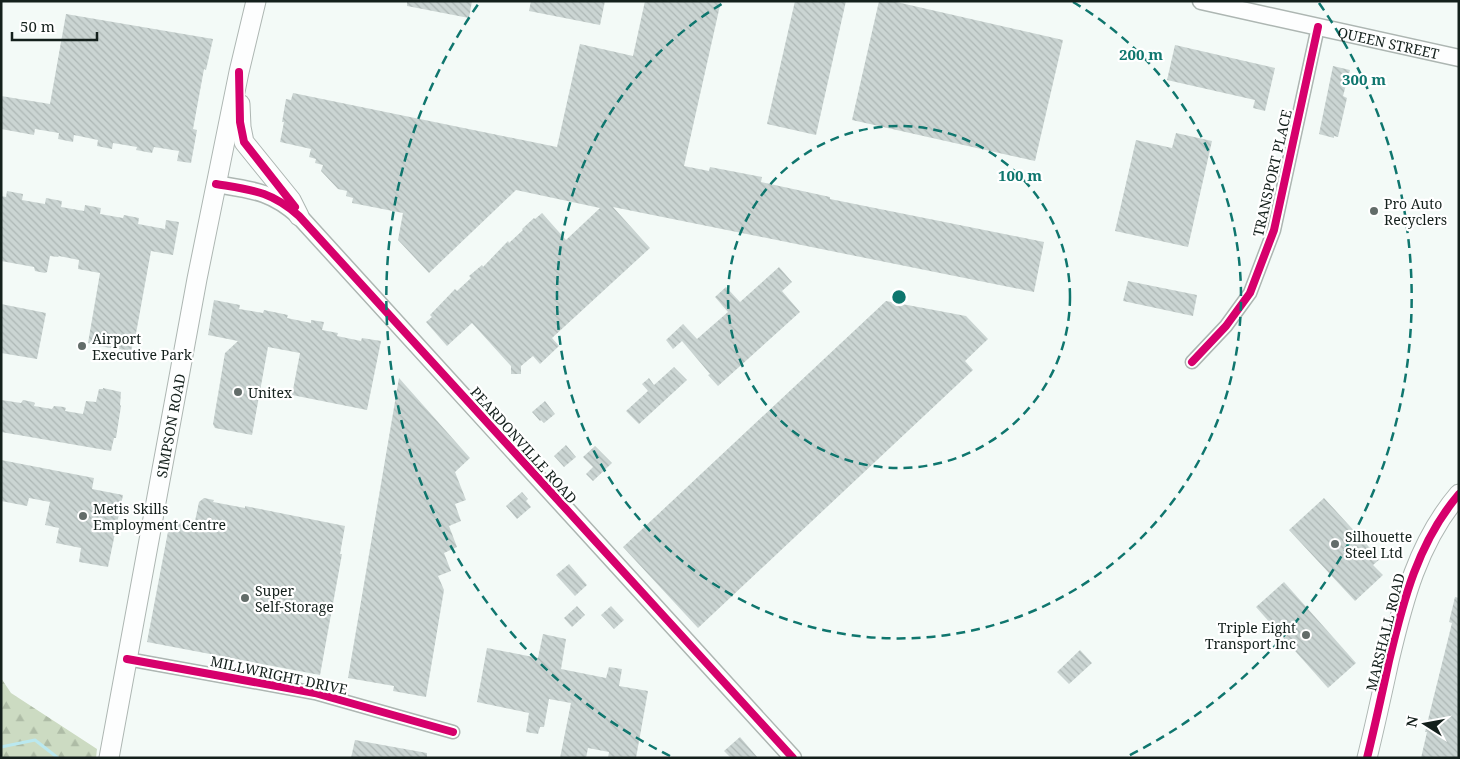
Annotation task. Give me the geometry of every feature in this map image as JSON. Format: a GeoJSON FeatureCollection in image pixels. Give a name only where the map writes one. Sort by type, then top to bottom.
{"type":"FeatureCollection","features":[{"type":"Feature","properties":{"kind":"main road"},"geometry":{"type":"LineString","coordinates":[[216,184],[256,1]]}},
{"type":"Feature","properties":{"kind":"main road"},"geometry":{"type":"LineString","coordinates":[[239,72],[240,122],[244,142],[291,200],[300,216]]}},
{"type":"Feature","properties":{"kind":"main road","name":"SIMPSON ROAD"},"geometry":{"type":"LineString","coordinates":[[109,758],[196,278],[216,184]]}},
{"type":"Feature","properties":{"kind":"main road","name":"MARSHALL ROAD"},"geometry":{"type":"LineString","coordinates":[[1367,758],[1397,627],[1415,568],[1441,519],[1459,494]]}},
{"type":"Feature","properties":{"kind":"street","name":"QUEEN STREET"},"geometry":{"type":"LineString","coordinates":[[1201,1],[1459,58]]}},
{"type":"Feature","properties":{"kind":"street","name":"TRANSPORT PLACE"},"geometry":{"type":"LineString","coordinates":[[1192,362],[1226,326],[1250,293],[1274,230],[1318,27]]}},
{"type":"Feature","properties":{"kind":"street","name":"PEARDONVILLE ROAD"},"geometry":{"type":"LineString","coordinates":[[216,184],[269,195],[282,201],[300,216],[793,758]]}},
{"type":"Feature","properties":{"kind":"street","name":"MILLWRIGHT DRIVE"},"geometry":{"type":"LineString","coordinates":[[128,659],[315,692],[452,732]]}},
{"type":"Feature","properties":{"kind":"green space"},"geometry":{"type":"Polygon","coordinates":[[[1,678],[11,693],[97,749],[96,758],[1,758],[1,678]]]}},
{"type":"Feature","properties":{"kind":"building"},"geometry":{"type":"Polygon","coordinates":[[[407,1],[472,1],[469,18],[407,6],[407,1]]]}},
{"type":"Feature","properties":{"kind":"building"},"geometry":{"type":"Polygon","coordinates":[[[531,1],[605,1],[600,25],[529,11],[531,1]]]}},
{"type":"Feature","properties":{"kind":"building"},"geometry":{"type":"Polygon","coordinates":[[[645,1],[721,1],[684,166],[709,171],[710,167],[762,177],[761,182],[830,197],[830,199],[1044,242],[1034,292],[613,207],[650,248],[552,338],[559,346],[540,364],[533,356],[521,366],[521,374],[511,374],[511,366],[472,323],[447,346],[426,322],[432,317],[430,315],[455,289],[457,291],[471,278],[469,276],[482,265],[483,267],[508,241],[509,243],[534,218],[542,213],[566,240],[600,208],[516,190],[429,273],[398,240],[403,213],[352,203],[353,198],[346,196],[347,191],[338,189],[321,171],[323,165],[315,163],[316,159],[309,157],[311,149],[280,142],[286,99],[291,100],[293,93],[557,147],[580,44],[633,56],[645,1]]]}},
{"type":"Feature","properties":{"kind":"building"},"geometry":{"type":"Polygon","coordinates":[[[795,1],[846,1],[816,135],[767,124],[795,1]]]}},
{"type":"Feature","properties":{"kind":"building"},"geometry":{"type":"Polygon","coordinates":[[[879,1],[892,1],[1063,40],[1035,161],[852,120],[879,1]]]}},
{"type":"Feature","properties":{"kind":"building"},"geometry":{"type":"Polygon","coordinates":[[[66,14],[213,39],[206,70],[204,69],[193,129],[197,130],[191,163],[177,161],[179,151],[154,147],[152,153],[136,150],[137,147],[113,143],[112,149],[97,146],[98,140],[74,135],[73,142],[58,139],[59,133],[35,129],[34,135],[1,129],[1,96],[50,104],[66,14]]]}},
{"type":"Feature","properties":{"kind":"building"},"geometry":{"type":"Polygon","coordinates":[[[1175,45],[1275,68],[1265,111],[1253,108],[1255,100],[1167,80],[1175,45]]]}},
{"type":"Feature","properties":{"kind":"building"},"geometry":{"type":"Polygon","coordinates":[[[1333,66],[1350,70],[1343,96],[1347,98],[1338,137],[1334,136],[1334,138],[1319,134],[1333,66]]]}},
{"type":"Feature","properties":{"kind":"building"},"geometry":{"type":"Polygon","coordinates":[[[1176,133],[1212,141],[1188,247],[1115,231],[1136,140],[1172,148],[1176,133]]]}},
{"type":"Feature","properties":{"kind":"building"},"geometry":{"type":"Polygon","coordinates":[[[7,191],[23,194],[22,200],[45,204],[46,198],[62,201],[61,207],[84,211],[85,205],[101,208],[100,214],[123,218],[124,215],[139,218],[138,224],[165,229],[166,220],[179,222],[173,255],[151,251],[135,339],[131,351],[88,343],[100,273],[78,269],[79,260],[59,256],[50,256],[47,272],[45,273],[35,271],[34,267],[1,261],[1,196],[6,197],[7,191]]]}},
{"type":"Feature","properties":{"kind":"building"},"geometry":{"type":"Polygon","coordinates":[[[779,267],[792,282],[782,291],[800,312],[718,386],[682,341],[673,349],[666,340],[683,324],[697,339],[728,312],[715,297],[726,287],[740,302],[779,267]]]}},
{"type":"Feature","properties":{"kind":"building"},"geometry":{"type":"Polygon","coordinates":[[[1128,281],[1197,295],[1193,316],[1123,301],[1128,281]]]}},
{"type":"Feature","properties":{"kind":"building"},"geometry":{"type":"Polygon","coordinates":[[[214,300],[240,305],[239,309],[263,313],[264,310],[288,315],[287,318],[311,323],[311,320],[324,322],[322,330],[338,333],[337,336],[361,341],[362,338],[381,341],[367,410],[292,395],[300,353],[268,347],[252,435],[215,428],[213,424],[225,353],[238,341],[208,335],[214,300]]]}},
{"type":"Feature","properties":{"kind":"building"},"geometry":{"type":"Polygon","coordinates":[[[886,301],[966,316],[988,339],[965,361],[973,370],[698,628],[623,547],[886,301]]]}},
{"type":"Feature","properties":{"kind":"building"},"geometry":{"type":"Polygon","coordinates":[[[1,304],[46,313],[37,359],[1,353],[1,304]]]}},
{"type":"Feature","properties":{"kind":"building"},"geometry":{"type":"Polygon","coordinates":[[[674,367],[687,380],[639,424],[626,411],[648,391],[642,384],[649,378],[654,385],[674,367]]]}},
{"type":"Feature","properties":{"kind":"building"},"geometry":{"type":"Polygon","coordinates":[[[399,378],[470,458],[455,472],[466,500],[455,504],[461,521],[449,526],[457,547],[444,553],[451,571],[438,576],[444,590],[426,697],[393,691],[394,686],[348,678],[399,378]]]}},
{"type":"Feature","properties":{"kind":"building"},"geometry":{"type":"Polygon","coordinates":[[[103,388],[121,392],[121,406],[116,438],[114,438],[111,451],[1,432],[1,400],[21,403],[23,400],[35,403],[34,406],[52,409],[54,406],[64,407],[66,408],[65,411],[83,414],[86,401],[96,402],[99,389],[103,388]]]}},
{"type":"Feature","properties":{"kind":"building"},"geometry":{"type":"Polygon","coordinates":[[[545,401],[555,414],[544,423],[532,412],[545,401]]]}},
{"type":"Feature","properties":{"kind":"building"},"geometry":{"type":"Polygon","coordinates":[[[566,445],[576,457],[564,467],[554,456],[566,445]]]}},
{"type":"Feature","properties":{"kind":"building"},"geometry":{"type":"Polygon","coordinates":[[[595,446],[612,463],[593,481],[586,474],[593,467],[583,457],[595,446]]]}},
{"type":"Feature","properties":{"kind":"building","name":"Metis Skills Employment Centre"},"geometry":{"type":"Polygon","coordinates":[[[1,460],[94,478],[92,489],[123,495],[108,567],[79,562],[81,548],[56,543],[59,528],[45,525],[50,502],[29,498],[27,506],[1,501],[1,460]]]}},
{"type":"Feature","properties":{"kind":"building"},"geometry":{"type":"Polygon","coordinates":[[[522,492],[528,499],[526,501],[531,507],[517,519],[506,506],[522,492]]]}},
{"type":"Feature","properties":{"kind":"building","name":"Super Self-Storage"},"geometry":{"type":"Polygon","coordinates":[[[204,498],[214,500],[213,502],[245,508],[245,506],[345,526],[340,554],[342,554],[320,675],[147,642],[170,521],[194,526],[199,502],[204,498]]]}},
{"type":"Feature","properties":{"kind":"building","name":"Silhouette Steel Ltd"},"geometry":{"type":"Polygon","coordinates":[[[1324,498],[1380,559],[1373,565],[1383,575],[1355,601],[1289,530],[1324,498]]]}},
{"type":"Feature","properties":{"kind":"building"},"geometry":{"type":"Polygon","coordinates":[[[569,564],[587,585],[575,596],[556,575],[569,564]]]}},
{"type":"Feature","properties":{"kind":"building","name":"Triple Eight Transport Inc"},"geometry":{"type":"Polygon","coordinates":[[[1284,582],[1356,663],[1328,688],[1256,607],[1284,582]]]}},
{"type":"Feature","properties":{"kind":"building"},"geometry":{"type":"Polygon","coordinates":[[[1455,597],[1459,598],[1459,758],[1421,758],[1427,732],[1425,732],[1452,623],[1449,622],[1455,597]]]}},
{"type":"Feature","properties":{"kind":"building"},"geometry":{"type":"Polygon","coordinates":[[[577,606],[585,615],[572,627],[564,618],[577,606]]]}},
{"type":"Feature","properties":{"kind":"building"},"geometry":{"type":"Polygon","coordinates":[[[611,606],[624,620],[614,629],[601,615],[611,606]]]}},
{"type":"Feature","properties":{"kind":"building"},"geometry":{"type":"Polygon","coordinates":[[[543,634],[566,639],[561,669],[606,678],[609,667],[622,669],[619,686],[648,691],[636,758],[608,758],[609,752],[588,748],[586,758],[560,758],[571,703],[549,699],[544,727],[540,727],[538,734],[526,732],[529,713],[477,702],[487,648],[538,658],[543,634]]]}},
{"type":"Feature","properties":{"kind":"building"},"geometry":{"type":"Polygon","coordinates":[[[1080,650],[1092,663],[1069,684],[1057,672],[1080,650]]]}},
{"type":"Feature","properties":{"kind":"building"},"geometry":{"type":"Polygon","coordinates":[[[740,737],[758,758],[731,758],[724,751],[740,737]]]}},
{"type":"Feature","properties":{"kind":"building"},"geometry":{"type":"Polygon","coordinates":[[[355,740],[427,753],[427,758],[351,758],[355,740]]]}},
{"type":"Feature","properties":{"kind":"waterway"},"geometry":{"type":"LineString","coordinates":[[1,747],[35,740],[58,758]]}},
{"type":"Feature","properties":{"kind":"cycle path"},"geometry":{"type":"LineString","coordinates":[[1192,362],[1226,326],[1250,293],[1274,230],[1318,27]]}},
{"type":"Feature","properties":{"kind":"cycle path"},"geometry":{"type":"LineString","coordinates":[[239,72],[240,122],[244,142],[295,207]]}},
{"type":"Feature","properties":{"kind":"cycle path"},"geometry":{"type":"LineString","coordinates":[[216,184],[251,190],[270,196],[299,216],[793,758]]}},
{"type":"Feature","properties":{"kind":"cycle path"},"geometry":{"type":"LineString","coordinates":[[1367,758],[1406,594],[1433,532],[1459,494]]}},
{"type":"Feature","properties":{"kind":"cycle path"},"geometry":{"type":"LineString","coordinates":[[127,659],[315,693],[453,732]]}},
{"type":"Feature","properties":{"kind":"place","name":"Pro Auto Recyclers"},"geometry":{"type":"Point","coordinates":[1374,211]}},
{"type":"Feature","properties":{"kind":"place","name":"Airport Executive Park"},"geometry":{"type":"Point","coordinates":[82,346]}},
{"type":"Feature","properties":{"kind":"place","name":"Unitex"},"geometry":{"type":"Point","coordinates":[238,392]}},
{"type":"Feature","properties":{"kind":"place","name":"Metis Skills Employment Centre"},"geometry":{"type":"Point","coordinates":[83,516]}},
{"type":"Feature","properties":{"kind":"place","name":"Silhouette Steel Ltd"},"geometry":{"type":"Point","coordinates":[1335,544]}},
{"type":"Feature","properties":{"kind":"place","name":"Super Self-Storage"},"geometry":{"type":"Point","coordinates":[245,598]}},
{"type":"Feature","properties":{"kind":"place","name":"Triple Eight Transport Inc"},"geometry":{"type":"Point","coordinates":[1306,635]}}]}
